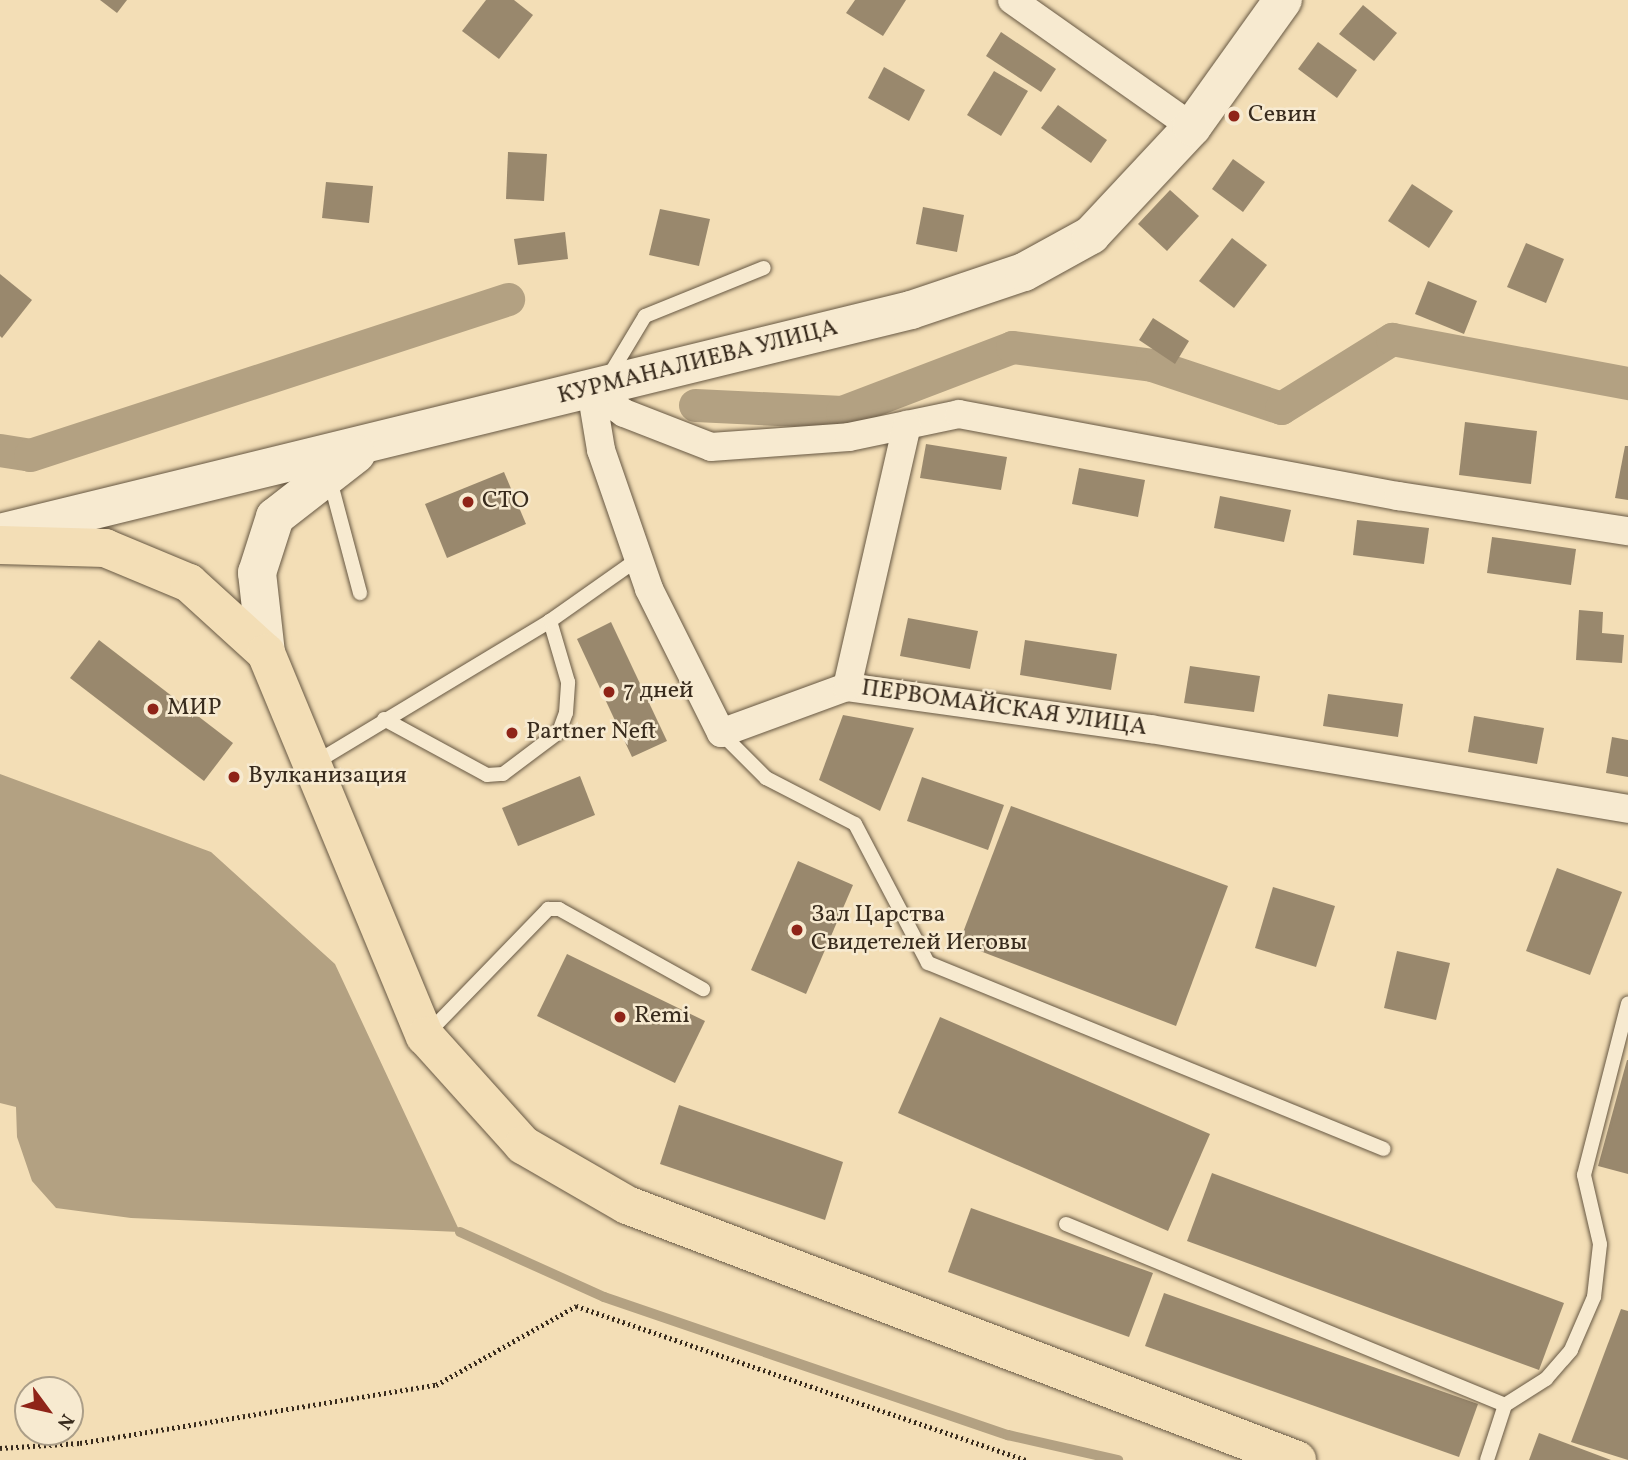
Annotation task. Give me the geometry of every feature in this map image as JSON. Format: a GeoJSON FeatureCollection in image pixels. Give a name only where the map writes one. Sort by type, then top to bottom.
{"type":"FeatureCollection","features":[{"type":"Feature","properties":{"kind":"main road","name":"КУРМАНАЛИЕВА УЛИЦА"},"geometry":{"type":"LineString","coordinates":[[0,533],[367,446],[912,310],[1024,272],[1091,235],[1192,127],[1283,0]]}},
{"type":"Feature","properties":{"kind":"main road"},"geometry":{"type":"LineString","coordinates":[[367,446],[275,517],[257,573],[266,653],[425,1036],[523,1145],[627,1205],[1297,1460]]}},
{"type":"Feature","properties":{"kind":"main road"},"geometry":{"type":"LineString","coordinates":[[0,545],[105,548],[189,583],[266,653]]}},
{"type":"Feature","properties":{"kind":"street"},"geometry":{"type":"LineString","coordinates":[[1012,0],[1192,127]]}},
{"type":"Feature","properties":{"kind":"street"},"geometry":{"type":"LineString","coordinates":[[597,388],[624,413],[711,447],[849,437],[959,414],[1398,496],[1628,531]]}},
{"type":"Feature","properties":{"kind":"street"},"geometry":{"type":"LineString","coordinates":[[597,388],[601,450],[638,559],[649,589],[722,733]]}},
{"type":"Feature","properties":{"kind":"street"},"geometry":{"type":"LineString","coordinates":[[847,687],[906,425]]}},
{"type":"Feature","properties":{"kind":"street","name":"ПЕРВОМАЙСКАЯ УЛИЦА"},"geometry":{"type":"LineString","coordinates":[[722,733],[847,687],[1151,729],[1628,808]]}},
{"type":"Feature","properties":{"kind":"lane"},"geometry":{"type":"LineString","coordinates":[[597,388],[645,316],[764,268]]}},
{"type":"Feature","properties":{"kind":"lane"},"geometry":{"type":"LineString","coordinates":[[328,475],[360,593]]}},
{"type":"Feature","properties":{"kind":"lane"},"geometry":{"type":"LineString","coordinates":[[312,764],[550,621],[638,559]]}},
{"type":"Feature","properties":{"kind":"lane"},"geometry":{"type":"LineString","coordinates":[[384,719],[487,775],[503,774],[559,732],[566,713],[568,682],[550,621]]}},
{"type":"Feature","properties":{"kind":"lane"},"geometry":{"type":"LineString","coordinates":[[722,733],[766,778],[855,824],[928,963],[1383,1149]]}},
{"type":"Feature","properties":{"kind":"lane"},"geometry":{"type":"LineString","coordinates":[[425,1036],[548,909],[559,909],[703,989]]}},
{"type":"Feature","properties":{"kind":"lane"},"geometry":{"type":"LineString","coordinates":[[1487,1460],[1506,1405],[1546,1379],[1571,1350],[1594,1297],[1600,1244],[1584,1175],[1628,1004]]}},
{"type":"Feature","properties":{"kind":"lane"},"geometry":{"type":"LineString","coordinates":[[1066,1224],[1506,1405]]}},
{"type":"Feature","properties":{"kind":"path"},"geometry":{"type":"LineString","coordinates":[[0,1448],[80,1443],[436,1385],[576,1306],[1026,1460]]}},
{"type":"Feature","properties":{"kind":"shaded area"},"geometry":{"type":"Polygon","coordinates":[[[0,774],[211,852],[335,964],[460,1232],[131,1218],[56,1208],[32,1181],[17,1137],[16,1107],[0,1103],[0,774]]]}},
{"type":"Feature","properties":{"kind":"building"},"geometry":{"type":"Polygon","coordinates":[[[100,0],[127,0],[117,13],[100,0]]]}},
{"type":"Feature","properties":{"kind":"building"},"geometry":{"type":"Polygon","coordinates":[[[486,0],[514,0],[533,15],[499,59],[462,31],[486,0]]]}},
{"type":"Feature","properties":{"kind":"building"},"geometry":{"type":"Polygon","coordinates":[[[855,0],[906,0],[883,36],[846,13],[855,0]]]}},
{"type":"Feature","properties":{"kind":"building"},"geometry":{"type":"Polygon","coordinates":[[[1363,5],[1397,33],[1374,61],[1339,34],[1363,5]]]}},
{"type":"Feature","properties":{"kind":"building"},"geometry":{"type":"Polygon","coordinates":[[[1001,32],[1056,69],[1041,92],[986,56],[1001,32]]]}},
{"type":"Feature","properties":{"kind":"building"},"geometry":{"type":"Polygon","coordinates":[[[1318,42],[1357,70],[1337,98],[1298,69],[1318,42]]]}},
{"type":"Feature","properties":{"kind":"building"},"geometry":{"type":"Polygon","coordinates":[[[884,67],[925,90],[909,121],[868,98],[884,67]]]}},
{"type":"Feature","properties":{"kind":"building"},"geometry":{"type":"Polygon","coordinates":[[[994,71],[1028,91],[1001,136],[967,115],[994,71]]]}},
{"type":"Feature","properties":{"kind":"building"},"geometry":{"type":"Polygon","coordinates":[[[1058,105],[1107,140],[1091,163],[1041,128],[1058,105]]]}},
{"type":"Feature","properties":{"kind":"building"},"geometry":{"type":"Polygon","coordinates":[[[508,152],[547,154],[544,201],[506,199],[508,152]]]}},
{"type":"Feature","properties":{"kind":"building"},"geometry":{"type":"Polygon","coordinates":[[[1233,159],[1265,182],[1243,212],[1212,189],[1233,159]]]}},
{"type":"Feature","properties":{"kind":"building"},"geometry":{"type":"Polygon","coordinates":[[[326,182],[373,186],[369,223],[322,218],[326,182]]]}},
{"type":"Feature","properties":{"kind":"building"},"geometry":{"type":"Polygon","coordinates":[[[1412,184],[1453,211],[1429,248],[1388,221],[1412,184]]]}},
{"type":"Feature","properties":{"kind":"building"},"geometry":{"type":"Polygon","coordinates":[[[1170,190],[1199,216],[1167,251],[1138,224],[1170,190]]]}},
{"type":"Feature","properties":{"kind":"building"},"geometry":{"type":"Polygon","coordinates":[[[923,207],[964,215],[957,252],[916,244],[923,207]]]}},
{"type":"Feature","properties":{"kind":"building"},"geometry":{"type":"Polygon","coordinates":[[[660,209],[710,219],[699,266],[649,255],[660,209]]]}},
{"type":"Feature","properties":{"kind":"building"},"geometry":{"type":"Polygon","coordinates":[[[565,232],[568,259],[518,265],[514,239],[565,232]]]}},
{"type":"Feature","properties":{"kind":"building"},"geometry":{"type":"Polygon","coordinates":[[[1232,238],[1267,265],[1234,308],[1199,281],[1232,238]]]}},
{"type":"Feature","properties":{"kind":"building"},"geometry":{"type":"Polygon","coordinates":[[[1526,243],[1564,259],[1546,303],[1507,287],[1526,243]]]}},
{"type":"Feature","properties":{"kind":"building"},"geometry":{"type":"Polygon","coordinates":[[[0,274],[32,300],[2,338],[0,336],[0,274]]]}},
{"type":"Feature","properties":{"kind":"building"},"geometry":{"type":"Polygon","coordinates":[[[1428,281],[1477,301],[1464,334],[1415,314],[1428,281]]]}},
{"type":"Feature","properties":{"kind":"building"},"geometry":{"type":"Polygon","coordinates":[[[1153,318],[1189,341],[1175,364],[1139,340],[1153,318]]]}},
{"type":"Feature","properties":{"kind":"building"},"geometry":{"type":"Polygon","coordinates":[[[1465,422],[1537,431],[1531,484],[1459,475],[1465,422]]]}},
{"type":"Feature","properties":{"kind":"building"},"geometry":{"type":"Polygon","coordinates":[[[926,444],[1007,457],[1001,490],[920,478],[926,444]]]}},
{"type":"Feature","properties":{"kind":"building"},"geometry":{"type":"Polygon","coordinates":[[[1625,446],[1628,446],[1628,500],[1615,498],[1625,446]]]}},
{"type":"Feature","properties":{"kind":"building"},"geometry":{"type":"Polygon","coordinates":[[[1079,468],[1145,480],[1138,517],[1072,504],[1079,468]]]}},
{"type":"Feature","properties":{"kind":"building"},"geometry":{"type":"Polygon","coordinates":[[[504,472],[526,524],[447,558],[425,504],[504,472]]]}},
{"type":"Feature","properties":{"kind":"building"},"geometry":{"type":"Polygon","coordinates":[[[1220,496],[1291,510],[1284,542],[1214,528],[1220,496]]]}},
{"type":"Feature","properties":{"kind":"building"},"geometry":{"type":"Polygon","coordinates":[[[1357,520],[1429,528],[1424,564],[1353,555],[1357,520]]]}},
{"type":"Feature","properties":{"kind":"building"},"geometry":{"type":"Polygon","coordinates":[[[1492,537],[1576,549],[1571,585],[1487,573],[1492,537]]]}},
{"type":"Feature","properties":{"kind":"building"},"geometry":{"type":"Polygon","coordinates":[[[1579,610],[1603,612],[1602,633],[1624,635],[1622,663],[1576,660],[1579,610]]]}},
{"type":"Feature","properties":{"kind":"building"},"geometry":{"type":"Polygon","coordinates":[[[908,618],[978,631],[970,669],[900,656],[908,618]]]}},
{"type":"Feature","properties":{"kind":"building"},"geometry":{"type":"Polygon","coordinates":[[[611,622],[667,741],[632,757],[577,639],[611,622]]]}},
{"type":"Feature","properties":{"kind":"building"},"geometry":{"type":"Polygon","coordinates":[[[99,640],[233,743],[204,781],[70,678],[99,640]]]}},
{"type":"Feature","properties":{"kind":"building"},"geometry":{"type":"Polygon","coordinates":[[[1025,640],[1117,654],[1111,690],[1020,675],[1025,640]]]}},
{"type":"Feature","properties":{"kind":"building"},"geometry":{"type":"Polygon","coordinates":[[[1190,666],[1260,676],[1254,712],[1184,703],[1190,666]]]}},
{"type":"Feature","properties":{"kind":"building"},"geometry":{"type":"Polygon","coordinates":[[[1328,694],[1403,704],[1398,737],[1323,726],[1328,694]]]}},
{"type":"Feature","properties":{"kind":"building"},"geometry":{"type":"Polygon","coordinates":[[[843,715],[914,728],[880,811],[819,780],[843,715]]]}},
{"type":"Feature","properties":{"kind":"building"},"geometry":{"type":"Polygon","coordinates":[[[1474,716],[1544,728],[1537,764],[1468,752],[1474,716]]]}},
{"type":"Feature","properties":{"kind":"building"},"geometry":{"type":"Polygon","coordinates":[[[1612,737],[1628,740],[1628,777],[1606,773],[1612,737]]]}},
{"type":"Feature","properties":{"kind":"building"},"geometry":{"type":"Polygon","coordinates":[[[580,776],[595,815],[518,846],[502,808],[580,776]]]}},
{"type":"Feature","properties":{"kind":"building"},"geometry":{"type":"Polygon","coordinates":[[[922,777],[1004,805],[988,850],[907,821],[922,777]]]}},
{"type":"Feature","properties":{"kind":"building"},"geometry":{"type":"Polygon","coordinates":[[[1011,806],[1228,886],[1176,1026],[959,943],[1011,806]]]}},
{"type":"Feature","properties":{"kind":"building"},"geometry":{"type":"Polygon","coordinates":[[[798,861],[853,885],[806,994],[751,970],[798,861]]]}},
{"type":"Feature","properties":{"kind":"building"},"geometry":{"type":"Polygon","coordinates":[[[1557,868],[1622,892],[1590,975],[1526,951],[1557,868]]]}},
{"type":"Feature","properties":{"kind":"building"},"geometry":{"type":"Polygon","coordinates":[[[1273,887],[1335,906],[1316,967],[1255,948],[1273,887]]]}},
{"type":"Feature","properties":{"kind":"building"},"geometry":{"type":"Polygon","coordinates":[[[1397,951],[1450,963],[1436,1020],[1384,1008],[1397,951]]]}},
{"type":"Feature","properties":{"kind":"building"},"geometry":{"type":"Polygon","coordinates":[[[567,954],[705,1021],[675,1083],[537,1016],[567,954]]]}},
{"type":"Feature","properties":{"kind":"building"},"geometry":{"type":"Polygon","coordinates":[[[940,1017],[1210,1134],[1168,1231],[898,1113],[940,1017]]]}},
{"type":"Feature","properties":{"kind":"building"},"geometry":{"type":"Polygon","coordinates":[[[1628,1060],[1628,1174],[1598,1166],[1628,1060]]]}},
{"type":"Feature","properties":{"kind":"building"},"geometry":{"type":"Polygon","coordinates":[[[679,1105],[843,1162],[825,1220],[660,1164],[679,1105]]]}},
{"type":"Feature","properties":{"kind":"building"},"geometry":{"type":"Polygon","coordinates":[[[1212,1173],[1564,1303],[1539,1370],[1187,1241],[1212,1173]]]}},
{"type":"Feature","properties":{"kind":"building"},"geometry":{"type":"Polygon","coordinates":[[[971,1208],[1153,1273],[1129,1337],[948,1272],[971,1208]]]}},
{"type":"Feature","properties":{"kind":"building"},"geometry":{"type":"Polygon","coordinates":[[[1164,1293],[1478,1404],[1459,1457],[1145,1346],[1164,1293]]]}},
{"type":"Feature","properties":{"kind":"building"},"geometry":{"type":"Polygon","coordinates":[[[1621,1309],[1628,1311],[1628,1460],[1571,1442],[1621,1309]]]}},
{"type":"Feature","properties":{"kind":"building"},"geometry":{"type":"Polygon","coordinates":[[[1539,1433],[1611,1460],[1529,1460],[1539,1433]]]}},
{"type":"Feature","properties":{"kind":"waterway"},"geometry":{"type":"LineString","coordinates":[[0,450],[30,455],[508,299]]}},
{"type":"Feature","properties":{"kind":"waterway"},"geometry":{"type":"LineString","coordinates":[[695,405],[842,412],[1012,347],[1152,365],[1281,408],[1392,339],[1628,383]]}},
{"type":"Feature","properties":{"kind":"waterway"},"geometry":{"type":"LineString","coordinates":[[460,1232],[604,1297],[1008,1435],[1118,1460]]}},
{"type":"Feature","properties":{"kind":"place","name":"Севин"},"geometry":{"type":"Point","coordinates":[1234,116]}},
{"type":"Feature","properties":{"kind":"place","name":"СТО"},"geometry":{"type":"Point","coordinates":[468,502]}},
{"type":"Feature","properties":{"kind":"place","name":"7 дней"},"geometry":{"type":"Point","coordinates":[609,692]}},
{"type":"Feature","properties":{"kind":"place","name":"МИР"},"geometry":{"type":"Point","coordinates":[153,709]}},
{"type":"Feature","properties":{"kind":"place","name":"Partner Neft"},"geometry":{"type":"Point","coordinates":[512,733]}},
{"type":"Feature","properties":{"kind":"place","name":"Вулканизация"},"geometry":{"type":"Point","coordinates":[234,777]}},
{"type":"Feature","properties":{"kind":"place","name":"Зал Царства Свидетелей Иеговы"},"geometry":{"type":"Point","coordinates":[797,930]}},
{"type":"Feature","properties":{"kind":"place","name":"Remi"},"geometry":{"type":"Point","coordinates":[620,1017]}}]}
